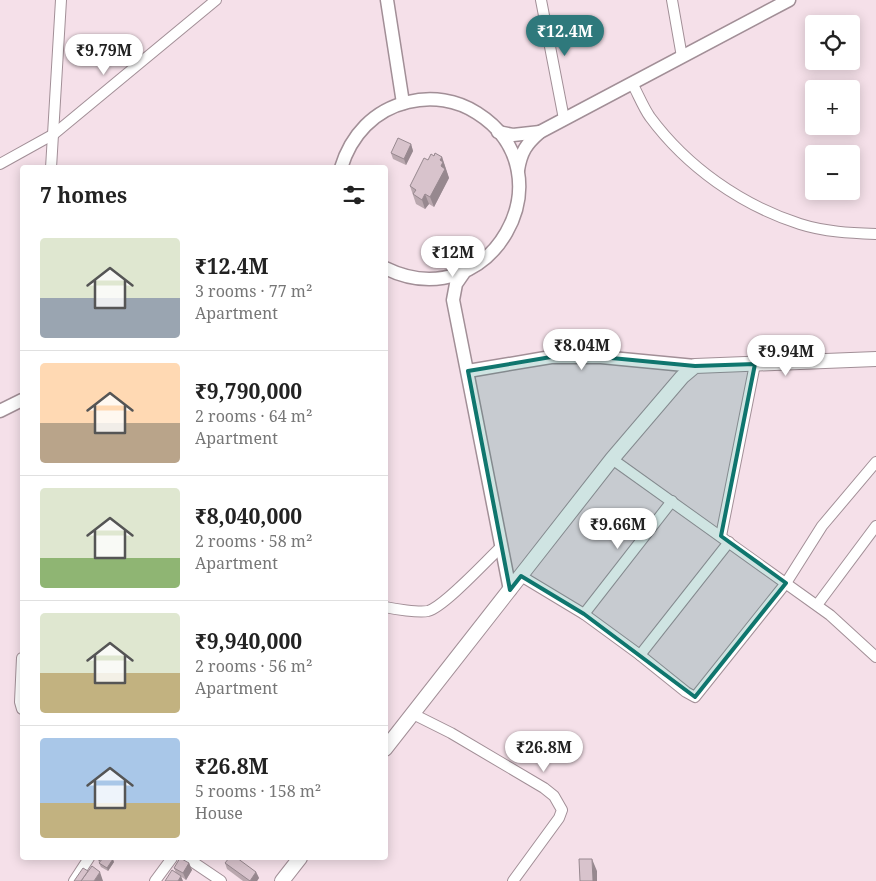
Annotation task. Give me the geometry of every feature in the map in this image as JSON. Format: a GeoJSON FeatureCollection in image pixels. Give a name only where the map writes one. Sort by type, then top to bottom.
{"type":"FeatureCollection","features":[{"type":"Feature","properties":{"kind":"main road"},"geometry":{"type":"LineString","coordinates":[[388,745],[612,459],[682,377],[695,366],[876,359]]}},
{"type":"Feature","properties":{"kind":"main road"},"geometry":{"type":"LineString","coordinates":[[282,881],[298,860]]}},
{"type":"Feature","properties":{"kind":"street"},"geometry":{"type":"LineString","coordinates":[[51,165],[61,0]]}},
{"type":"Feature","properties":{"kind":"street"},"geometry":{"type":"LineString","coordinates":[[0,164],[54,134],[216,0]]}},
{"type":"Feature","properties":{"kind":"street"},"geometry":{"type":"LineString","coordinates":[[387,0],[403,103]]}},
{"type":"Feature","properties":{"kind":"street"},"geometry":{"type":"LineString","coordinates":[[541,0],[564,119]]}},
{"type":"Feature","properties":{"kind":"street"},"geometry":{"type":"LineString","coordinates":[[672,0],[682,57]]}},
{"type":"Feature","properties":{"kind":"street"},"geometry":{"type":"LineString","coordinates":[[388,269],[407,277],[442,278],[465,271],[486,259],[508,231],[518,198],[518,174],[521,155],[529,141],[540,132],[789,0]]}},
{"type":"Feature","properties":{"kind":"street"},"geometry":{"type":"LineString","coordinates":[[632,83],[650,116],[682,153],[705,174],[729,191],[760,209],[801,225],[840,232],[876,234]]}},
{"type":"Feature","properties":{"kind":"street"},"geometry":{"type":"LineString","coordinates":[[342,165],[350,147],[363,127],[382,112],[414,100],[432,99],[461,104],[481,116],[498,132],[511,152],[518,174]]}},
{"type":"Feature","properties":{"kind":"street"},"geometry":{"type":"LineString","coordinates":[[498,132],[513,135],[540,132]]}},
{"type":"Feature","properties":{"kind":"street"},"geometry":{"type":"LineString","coordinates":[[452,300],[456,284],[465,271]]}},
{"type":"Feature","properties":{"kind":"street"},"geometry":{"type":"LineString","coordinates":[[429,279],[444,288],[452,300],[468,371],[510,590]]}},
{"type":"Feature","properties":{"kind":"street"},"geometry":{"type":"LineString","coordinates":[[468,371],[552,357],[601,357],[695,366]]}},
{"type":"Feature","properties":{"kind":"street"},"geometry":{"type":"LineString","coordinates":[[640,655],[725,539],[755,364]]}},
{"type":"Feature","properties":{"kind":"street"},"geometry":{"type":"LineString","coordinates":[[0,412],[20,401]]}},
{"type":"Feature","properties":{"kind":"street"},"geometry":{"type":"LineString","coordinates":[[612,459],[817,605],[876,657]]}},
{"type":"Feature","properties":{"kind":"street"},"geometry":{"type":"LineString","coordinates":[[521,576],[584,614],[695,697],[786,583],[822,526],[876,462]]}},
{"type":"Feature","properties":{"kind":"street"},"geometry":{"type":"LineString","coordinates":[[584,614],[672,501]]}},
{"type":"Feature","properties":{"kind":"street"},"geometry":{"type":"LineString","coordinates":[[817,605],[876,526]]}},
{"type":"Feature","properties":{"kind":"street"},"geometry":{"type":"LineString","coordinates":[[388,608],[428,611],[446,600],[501,547]]}},
{"type":"Feature","properties":{"kind":"street"},"geometry":{"type":"LineString","coordinates":[[413,714],[451,733],[544,788],[554,796],[562,810],[560,818],[513,881]]}},
{"type":"Feature","properties":{"kind":"street"},"geometry":{"type":"LineString","coordinates":[[74,881],[88,860]]}},
{"type":"Feature","properties":{"kind":"street"},"geometry":{"type":"LineString","coordinates":[[155,881],[171,860]]}},
{"type":"Feature","properties":{"kind":"street"},"geometry":{"type":"LineString","coordinates":[[190,860],[221,881]]}},
{"type":"Feature","properties":{"kind":"highlighted area"},"geometry":{"type":"Polygon","coordinates":[[[551,357],[601,357],[695,366],[755,364],[721,536],[786,583],[695,697],[584,614],[521,576],[510,590],[468,371],[551,357]]]}},
{"type":"Feature","properties":{"kind":"building"},"geometry":{"type":"Polygon","coordinates":[[[398,138],[411,144],[404,159],[391,153],[398,138]]]}},
{"type":"Feature","properties":{"kind":"building"},"geometry":{"type":"Polygon","coordinates":[[[435,153],[442,157],[440,160],[443,162],[441,166],[445,169],[430,197],[425,194],[422,200],[413,194],[416,190],[410,186],[424,158],[428,160],[431,154],[434,156],[435,153]]]}},
{"type":"Feature","properties":{"kind":"building"},"geometry":{"type":"Polygon","coordinates":[[[579,859],[592,859],[593,881],[580,881],[579,859]]]}},
{"type":"Feature","properties":{"kind":"building"},"geometry":{"type":"Polygon","coordinates":[[[101,860],[112,860],[107,868],[99,863],[101,860]]]}},
{"type":"Feature","properties":{"kind":"building"},"geometry":{"type":"Polygon","coordinates":[[[179,860],[189,863],[183,873],[174,868],[179,860]]]}},
{"type":"Feature","properties":{"kind":"building"},"geometry":{"type":"Polygon","coordinates":[[[227,860],[240,860],[256,872],[250,881],[225,863],[227,860]]]}},
{"type":"Feature","properties":{"kind":"building"},"geometry":{"type":"Polygon","coordinates":[[[92,866],[100,872],[94,881],[81,881],[92,866]]]}},
{"type":"Feature","properties":{"kind":"building"},"geometry":{"type":"Polygon","coordinates":[[[83,868],[88,871],[81,881],[74,881],[83,868]]]}},
{"type":"Feature","properties":{"kind":"building"},"geometry":{"type":"Polygon","coordinates":[[[172,870],[181,876],[178,881],[165,881],[172,870]]]}}]}
